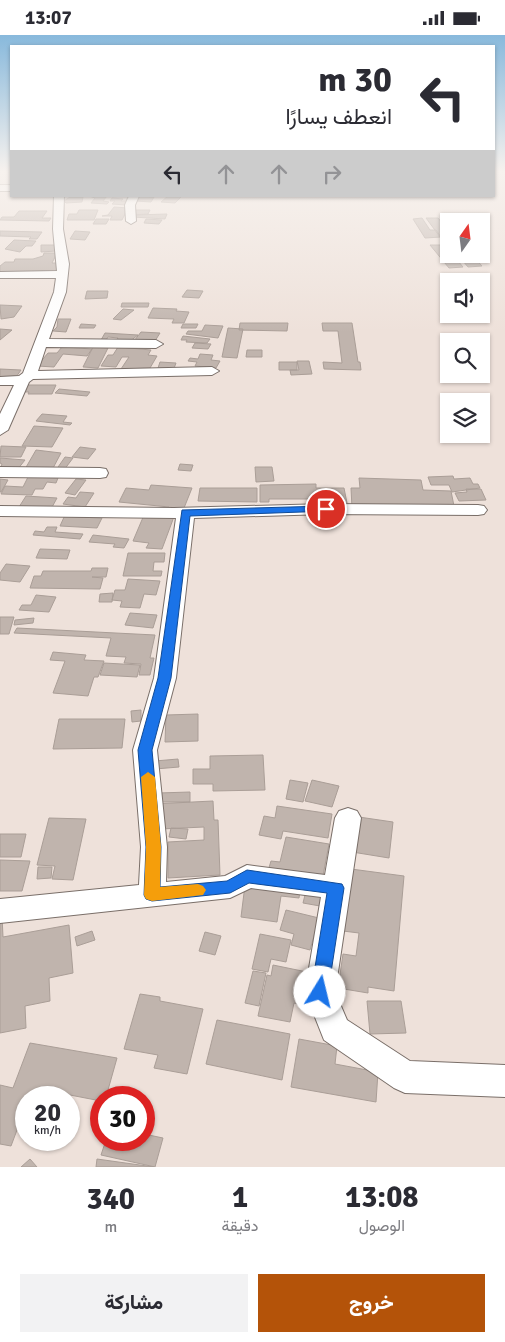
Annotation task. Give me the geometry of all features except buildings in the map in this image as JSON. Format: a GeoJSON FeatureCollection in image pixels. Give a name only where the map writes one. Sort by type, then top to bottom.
{"type":"FeatureCollection","features":[{"type":"Feature","properties":{"kind":"street"},"geometry":{"type":"LineString","coordinates":[[0,430],[43,343],[60,292],[63,264],[58,226]]}},
{"type":"Feature","properties":{"kind":"street"},"geometry":{"type":"LineString","coordinates":[[0,275],[62,274]]}},
{"type":"Feature","properties":{"kind":"street"},"geometry":{"type":"LineString","coordinates":[[43,343],[156,344]]}},
{"type":"Feature","properties":{"kind":"street"},"geometry":{"type":"LineString","coordinates":[[0,381],[26,378],[212,371]]}},
{"type":"Feature","properties":{"kind":"street"},"geometry":{"type":"LineString","coordinates":[[0,472],[100,473]]}},
{"type":"Feature","properties":{"kind":"street"},"geometry":{"type":"LineString","coordinates":[[0,511],[186,513],[326,509],[478,510]]}},
{"type":"Feature","properties":{"kind":"street"},"geometry":{"type":"LineString","coordinates":[[152,895],[154,847],[145,750],[165,678],[186,513]]}},
{"type":"Feature","properties":{"kind":"street"},"geometry":{"type":"LineString","coordinates":[[348,818],[320,992],[336,1030],[404,1077],[505,1081]]}},
{"type":"Feature","properties":{"kind":"street"},"geometry":{"type":"LineString","coordinates":[[0,911],[230,887],[247,876],[336,888]]}},
{"type":"Feature","properties":{"kind":"slow traffic"},"geometry":{"type":"LineString","coordinates":[[148,777],[154,847],[152,895],[198,890]]}},
{"type":"Feature","properties":{"kind":"route"},"geometry":{"type":"LineString","coordinates":[[320,992],[336,888],[247,876],[230,887],[152,895],[154,847],[145,750],[165,678],[186,513],[326,509]]}}]}
